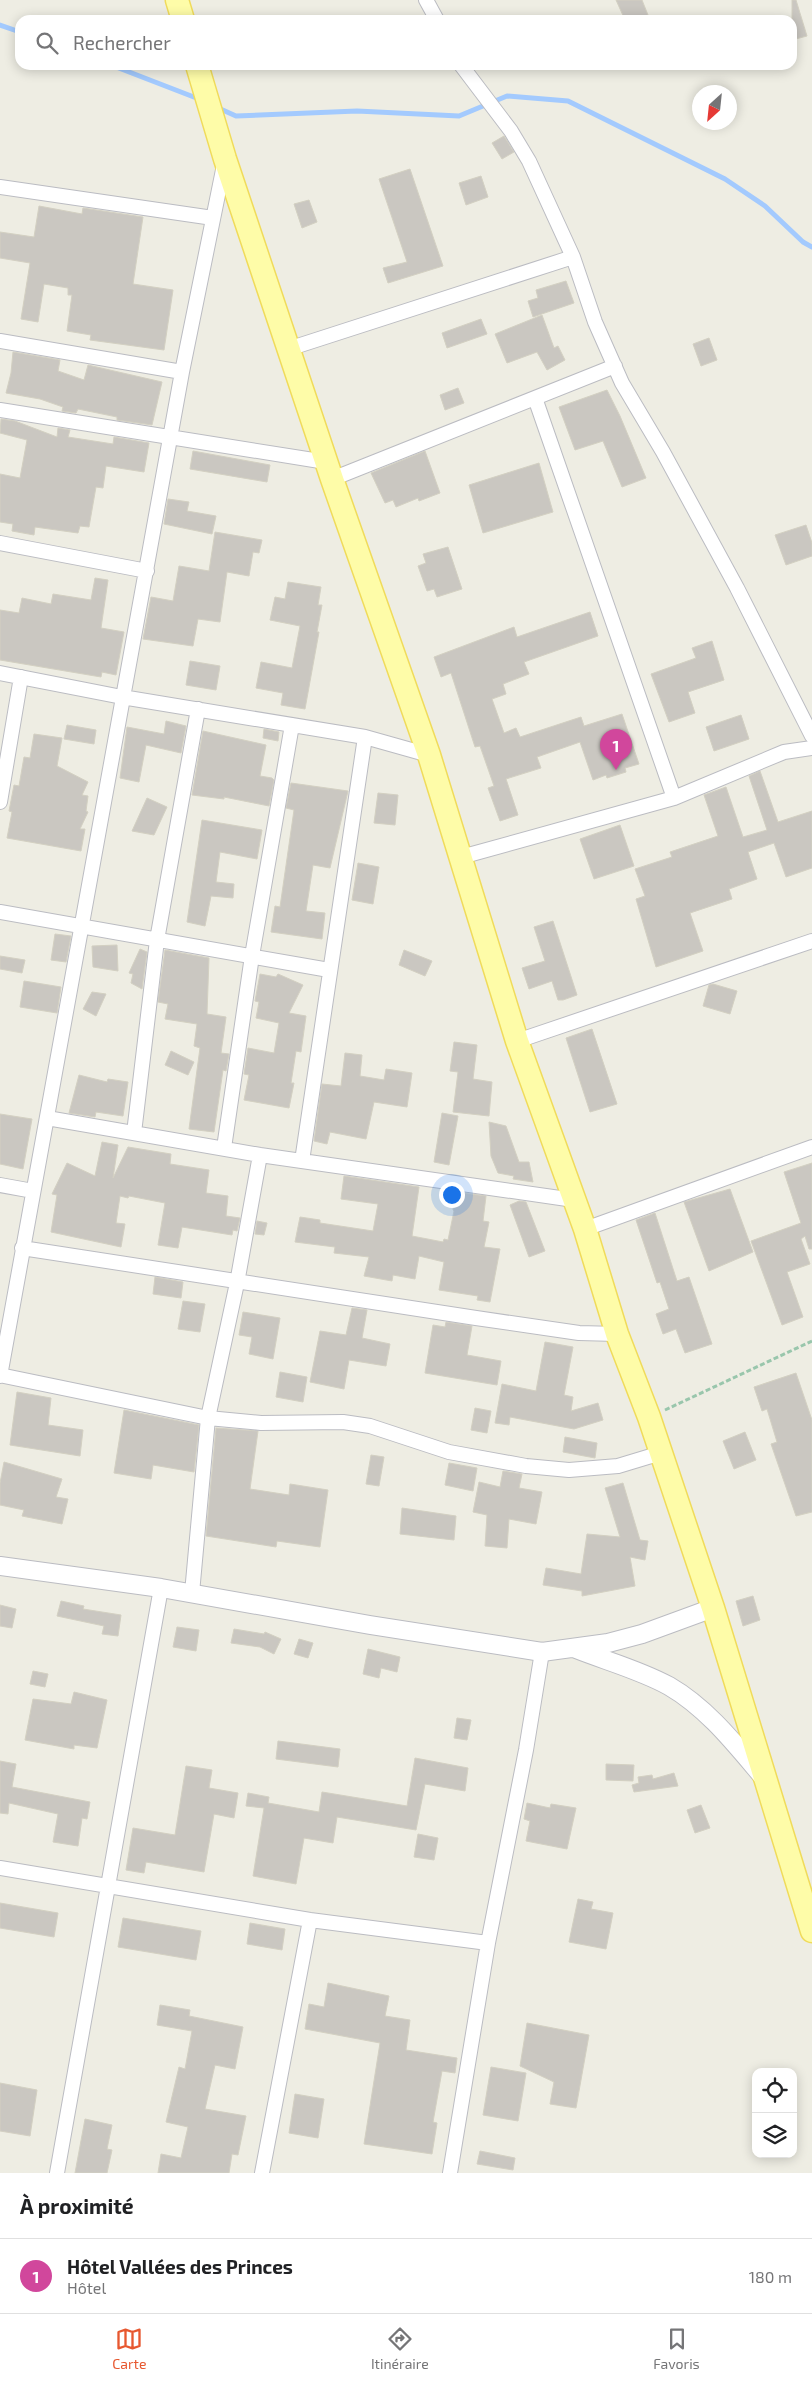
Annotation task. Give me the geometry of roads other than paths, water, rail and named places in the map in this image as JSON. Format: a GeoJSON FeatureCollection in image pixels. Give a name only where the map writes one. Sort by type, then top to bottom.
{"type":"FeatureCollection","features":[{"type":"Feature","properties":{"kind":"main road"},"geometry":{"type":"LineString","coordinates":[[176,0],[181,15]]}},
{"type":"Feature","properties":{"kind":"main road"},"geometry":{"type":"LineString","coordinates":[[198,70],[225,159],[288,349],[429,755],[517,1041],[585,1229],[617,1334],[649,1417],[713,1608],[812,1931]]}},
{"type":"Feature","properties":{"kind":"street"},"geometry":{"type":"LineString","coordinates":[[426,0],[434,15]]}},
{"type":"Feature","properties":{"kind":"street"},"geometry":{"type":"LineString","coordinates":[[465,70],[530,161],[573,257],[596,322],[615,366],[737,588],[812,736]]}},
{"type":"Feature","properties":{"kind":"street"},"geometry":{"type":"LineString","coordinates":[[225,159],[182,372],[0,1375],[208,1418],[261,1423],[343,1422],[397,1434],[449,1452],[526,1466],[569,1470],[618,1466],[661,1453]]}},
{"type":"Feature","properties":{"kind":"street"},"geometry":{"type":"LineString","coordinates":[[0,187],[214,218]]}},
{"type":"Feature","properties":{"kind":"street"},"geometry":{"type":"LineString","coordinates":[[288,349],[573,257]]}},
{"type":"Feature","properties":{"kind":"street"},"geometry":{"type":"LineString","coordinates":[[0,341],[182,372]]}},
{"type":"Feature","properties":{"kind":"street"},"geometry":{"type":"LineString","coordinates":[[0,410],[170,439],[329,470],[534,398],[615,366]]}},
{"type":"Feature","properties":{"kind":"street"},"geometry":{"type":"LineString","coordinates":[[534,398],[674,798]]}},
{"type":"Feature","properties":{"kind":"street"},"geometry":{"type":"LineString","coordinates":[[0,543],[147,571]]}},
{"type":"Feature","properties":{"kind":"street"},"geometry":{"type":"LineString","coordinates":[[0,673],[122,697],[365,737],[429,755]]}},
{"type":"Feature","properties":{"kind":"street"},"geometry":{"type":"LineString","coordinates":[[0,802],[21,677]]}},
{"type":"Feature","properties":{"kind":"street"},"geometry":{"type":"LineString","coordinates":[[134,1133],[158,940],[198,709]]}},
{"type":"Feature","properties":{"kind":"street"},"geometry":{"type":"LineString","coordinates":[[224,1148],[252,956],[292,725]]}},
{"type":"Feature","properties":{"kind":"street"},"geometry":{"type":"LineString","coordinates":[[302,1161],[365,737]]}},
{"type":"Feature","properties":{"kind":"street"},"geometry":{"type":"LineString","coordinates":[[461,857],[674,798],[784,752],[812,748]]}},
{"type":"Feature","properties":{"kind":"street"},"geometry":{"type":"LineString","coordinates":[[0,912],[329,970]]}},
{"type":"Feature","properties":{"kind":"street"},"geometry":{"type":"LineString","coordinates":[[517,1041],[812,941]]}},
{"type":"Feature","properties":{"kind":"street"},"geometry":{"type":"LineString","coordinates":[[48,1118],[260,1155],[574,1200]]}},
{"type":"Feature","properties":{"kind":"street"},"geometry":{"type":"LineString","coordinates":[[585,1229],[812,1147]]}},
{"type":"Feature","properties":{"kind":"street"},"geometry":{"type":"LineString","coordinates":[[192,1593],[208,1418],[237,1283],[260,1155]]}},
{"type":"Feature","properties":{"kind":"street"},"geometry":{"type":"LineString","coordinates":[[0,1185],[34,1191]]}},
{"type":"Feature","properties":{"kind":"street"},"geometry":{"type":"LineString","coordinates":[[22,1248],[237,1283],[570,1331],[617,1334]]}},
{"type":"Feature","properties":{"kind":"street"},"geometry":{"type":"LineString","coordinates":[[0,1566],[161,1588],[370,1625],[542,1652],[608,1643],[642,1634],[713,1608]]}},
{"type":"Feature","properties":{"kind":"street"},"geometry":{"type":"LineString","coordinates":[[57,2173],[161,1588]]}},
{"type":"Feature","properties":{"kind":"street"},"geometry":{"type":"LineString","coordinates":[[573,1648],[668,1686],[690,1701],[712,1719],[766,1781]]}},
{"type":"Feature","properties":{"kind":"street"},"geometry":{"type":"LineString","coordinates":[[450,2173],[488,1943],[526,1750],[542,1652]]}},
{"type":"Feature","properties":{"kind":"street"},"geometry":{"type":"LineString","coordinates":[[0,1868],[310,1920],[488,1943]]}},
{"type":"Feature","properties":{"kind":"street"},"geometry":{"type":"LineString","coordinates":[[262,2173],[310,1920]]}},
{"type":"Feature","properties":{"kind":"waterway"},"geometry":{"type":"LineString","coordinates":[[0,25],[15,30]]}},
{"type":"Feature","properties":{"kind":"waterway"},"geometry":{"type":"LineString","coordinates":[[124,70],[199,99]]}},
{"type":"Feature","properties":{"kind":"waterway"},"geometry":{"type":"LineString","coordinates":[[216,107],[236,116],[357,111],[459,116],[507,96],[568,101],[725,179],[765,206],[803,242],[812,247]]}},
{"type":"Feature","properties":{"kind":"place","name":"Hôtel Vallées des Princes"},"geometry":{"type":"Point","coordinates":[616,770]}}]}
